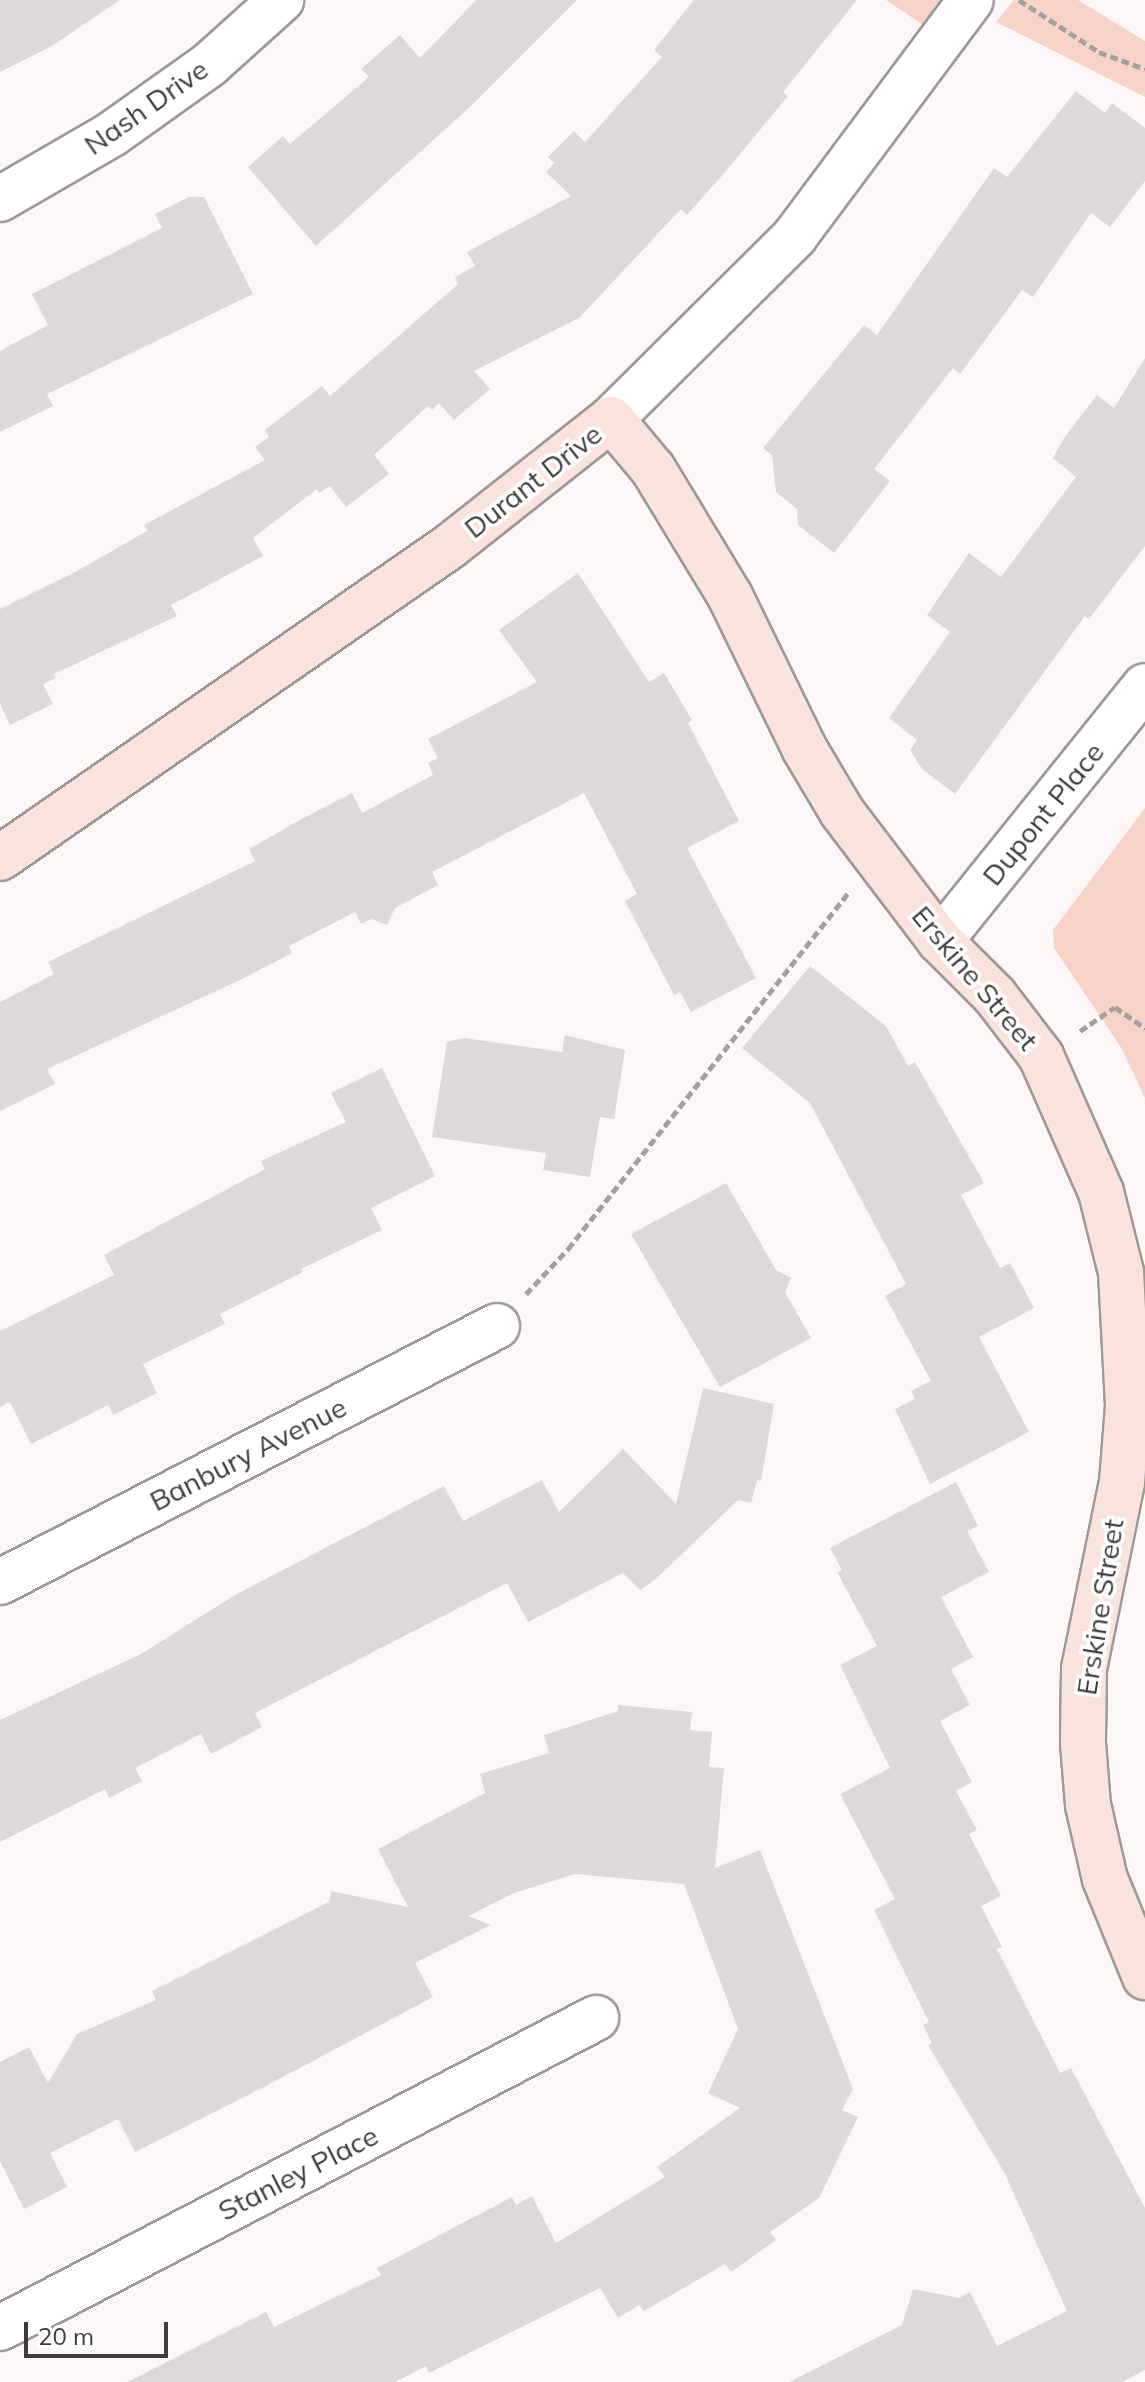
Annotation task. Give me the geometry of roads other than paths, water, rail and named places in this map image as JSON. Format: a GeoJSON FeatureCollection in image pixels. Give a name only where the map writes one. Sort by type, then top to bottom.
{"type":"FeatureCollection","features":[{"type":"Feature","properties":{"kind":"street","name":"Nash Drive"},"geometry":{"type":"LineString","coordinates":[[0,199],[124,125],[210,64],[281,0]]}},
{"type":"Feature","properties":{"kind":"street","name":"Durant Drive"},"geometry":{"type":"LineString","coordinates":[[0,858],[449,547],[611,419],[795,236],[971,0]]}},
{"type":"Feature","properties":{"kind":"street","name":"Erskine Street"},"geometry":{"type":"LineString","coordinates":[[611,419],[653,469],[730,596],[804,748],[878,860],[940,941],[995,996],[1041,1056],[1080,1133],[1121,1272],[1128,1341],[1122,1482],[1084,1669],[1083,1743],[1088,1805],[1105,1879],[1145,1977]]}},
{"type":"Feature","properties":{"kind":"street","name":"Dupont Place"},"geometry":{"type":"LineString","coordinates":[[940,941],[1145,686]]}},
{"type":"Feature","properties":{"kind":"street","name":"Banbury Avenue"},"geometry":{"type":"LineString","coordinates":[[0,1582],[497,1326]]}},
{"type":"Feature","properties":{"kind":"street","name":"Stanley Place"},"geometry":{"type":"LineString","coordinates":[[0,2328],[596,2018]]}}]}
